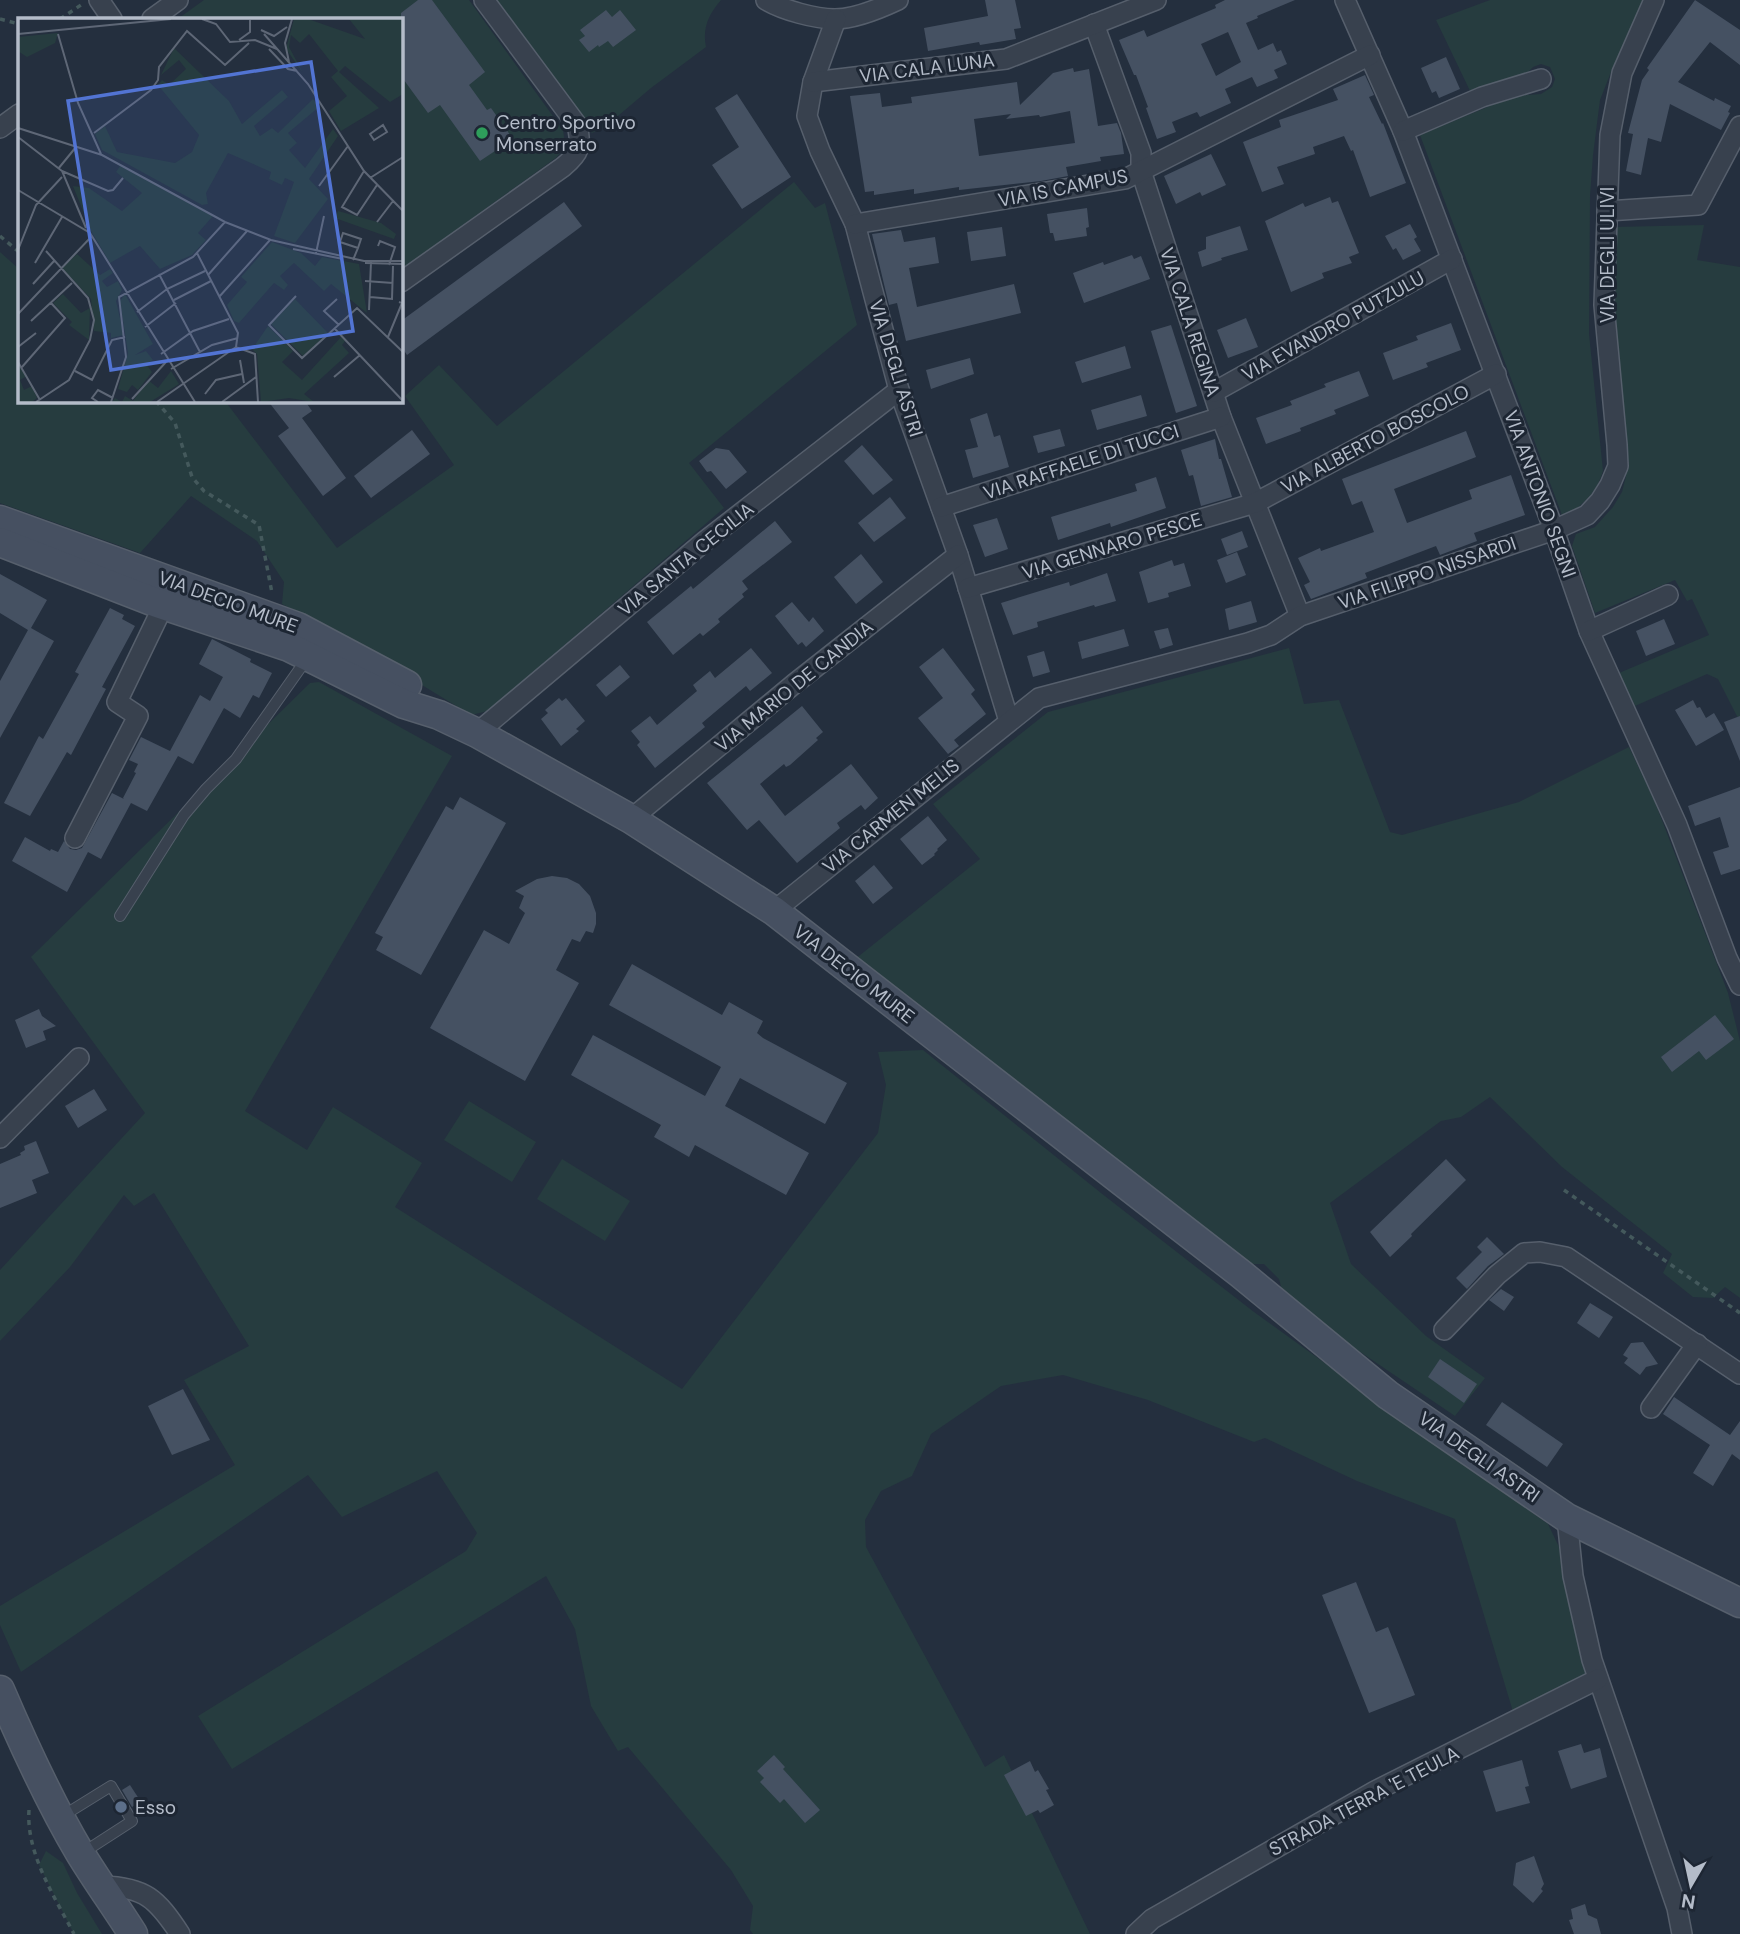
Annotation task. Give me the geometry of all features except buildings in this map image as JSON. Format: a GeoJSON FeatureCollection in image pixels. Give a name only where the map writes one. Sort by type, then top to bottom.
{"type":"FeatureCollection","features":[{"type":"Feature","properties":{"kind":"street"},"geometry":{"type":"LineString","coordinates":[[99,0],[111,18]]}},
{"type":"Feature","properties":{"kind":"street"},"geometry":{"type":"LineString","coordinates":[[153,18],[178,0]]}},
{"type":"Feature","properties":{"kind":"street"},"geometry":{"type":"LineString","coordinates":[[402,281],[563,167],[579,150],[578,124],[484,0]]}},
{"type":"Feature","properties":{"kind":"street"},"geometry":{"type":"LineString","coordinates":[[766,0],[800,14],[836,19],[877,10],[898,0]]}},
{"type":"Feature","properties":{"kind":"street","name":"VIA CALA LUNA"},"geometry":{"type":"LineString","coordinates":[[813,82],[1006,59],[1156,0]]}},
{"type":"Feature","properties":{"kind":"street","name":"VIA ANTONIO SEGNI"},"geometry":{"type":"LineString","coordinates":[[1345,0],[1403,131],[1496,374],[1589,631],[1733,953],[1740,985]]}},
{"type":"Feature","properties":{"kind":"street","name":"VIA DEGLI ULIVI"},"geometry":{"type":"LineString","coordinates":[[1554,530],[1587,514],[1600,501],[1618,466],[1604,305],[1610,135],[1622,73],[1654,0]]}},
{"type":"Feature","properties":{"kind":"street","name":"VIA DEGLI ASTRI"},"geometry":{"type":"LineString","coordinates":[[836,19],[813,82],[807,116],[820,152],[855,224],[899,390],[958,555],[1009,721]]}},
{"type":"Feature","properties":{"kind":"street","name":"VIA CALA REGINA"},"geometry":{"type":"LineString","coordinates":[[1094,24],[1141,153],[1141,171],[1221,417],[1300,616]]}},
{"type":"Feature","properties":{"kind":"street","name":"VIA IS CAMPUS"},"geometry":{"type":"LineString","coordinates":[[855,224],[1125,179],[1370,55]]}},
{"type":"Feature","properties":{"kind":"street"},"geometry":{"type":"LineString","coordinates":[[1403,131],[1482,97],[1541,79]]}},
{"type":"Feature","properties":{"kind":"street"},"geometry":{"type":"LineString","coordinates":[[0,128],[18,115]]}},
{"type":"Feature","properties":{"kind":"street"},"geometry":{"type":"LineString","coordinates":[[1606,211],[1698,205],[1740,125]]}},
{"type":"Feature","properties":{"kind":"street","name":"VIA EVANDRO PUTZULU"},"geometry":{"type":"LineString","coordinates":[[1214,392],[1452,259]]}},
{"type":"Feature","properties":{"kind":"street","name":"VIA ALBERTO BOSCOLO"},"geometry":{"type":"LineString","coordinates":[[1255,503],[1496,374]]}},
{"type":"Feature","properties":{"kind":"street","name":"VIA SANTA CECILIA"},"geometry":{"type":"LineString","coordinates":[[477,733],[705,541],[899,390]]}},
{"type":"Feature","properties":{"kind":"street","name":"VIA RAFFAELE DI TUCCI"},"geometry":{"type":"LineString","coordinates":[[941,507],[1221,417]]}},
{"type":"Feature","properties":{"kind":"street","name":"VIA GENNARO PESCE"},"geometry":{"type":"LineString","coordinates":[[968,588],[1255,503]]}},
{"type":"Feature","properties":{"kind":"street","name":"VIA DECIO MURE"},"geometry":{"type":"LineString","coordinates":[[0,520],[289,647],[404,704],[439,715],[477,733],[631,819],[774,911],[1241,1275]]}},
{"type":"Feature","properties":{"kind":"street","name":"VIA FILIPPO NISSARDI"},"geometry":{"type":"LineString","coordinates":[[1009,721],[1039,698],[1248,643],[1271,635],[1300,616],[1554,530]]}},
{"type":"Feature","properties":{"kind":"street","name":"VIA DECIO MURE"},"geometry":{"type":"LineString","coordinates":[[0,542],[169,594],[276,619],[298,627],[414,689],[439,715]]}},
{"type":"Feature","properties":{"kind":"street","name":"VIA MARIO DE CANDIA"},"geometry":{"type":"LineString","coordinates":[[631,819],[794,684],[958,555]]}},
{"type":"Feature","properties":{"kind":"street"},"geometry":{"type":"LineString","coordinates":[[75,838],[138,716],[117,702],[169,594]]}},
{"type":"Feature","properties":{"kind":"street"},"geometry":{"type":"LineString","coordinates":[[1589,631],[1668,595]]}},
{"type":"Feature","properties":{"kind":"street","name":"VIA CARMEN MELIS"},"geometry":{"type":"LineString","coordinates":[[774,911],[1009,721]]}},
{"type":"Feature","properties":{"kind":"street"},"geometry":{"type":"LineString","coordinates":[[0,1138],[79,1058]]}},
{"type":"Feature","properties":{"kind":"street"},"geometry":{"type":"LineString","coordinates":[[1444,1330],[1511,1263],[1524,1253],[1540,1252],[1566,1257],[1740,1374]]}},
{"type":"Feature","properties":{"kind":"street","name":"VIA DEGLI ASTRI"},"geometry":{"type":"LineString","coordinates":[[1241,1275],[1388,1395],[1567,1518],[1740,1602]]}},
{"type":"Feature","properties":{"kind":"street"},"geometry":{"type":"LineString","coordinates":[[1651,1408],[1697,1344]]}},
{"type":"Feature","properties":{"kind":"street"},"geometry":{"type":"LineString","coordinates":[[1567,1518],[1573,1576],[1591,1660],[1677,1908],[1682,1934]]}},
{"type":"Feature","properties":{"kind":"street","name":"STRADA TERRA 'E TEULA"},"geometry":{"type":"LineString","coordinates":[[1136,1934],[1152,1919],[1375,1791],[1598,1679]]}},
{"type":"Feature","properties":{"kind":"street"},"geometry":{"type":"LineString","coordinates":[[0,1690],[60,1818],[133,1934]]}},
{"type":"Feature","properties":{"kind":"street"},"geometry":{"type":"LineString","coordinates":[[95,1875],[144,1894],[165,1911],[180,1934]]}},
{"type":"Feature","properties":{"kind":"lane"},"geometry":{"type":"LineString","coordinates":[[120,916],[184,815],[236,759],[309,657]]}},
{"type":"Feature","properties":{"kind":"lane"},"geometry":{"type":"LineString","coordinates":[[60,1818],[111,1786],[132,1821],[95,1875]]}},
{"type":"Feature","properties":{"kind":"path"},"geometry":{"type":"LineString","coordinates":[[62,18],[90,0]]}},
{"type":"Feature","properties":{"kind":"path"},"geometry":{"type":"LineString","coordinates":[[0,19],[18,24]]}},
{"type":"Feature","properties":{"kind":"path"},"geometry":{"type":"LineString","coordinates":[[0,236],[18,251]]}},
{"type":"Feature","properties":{"kind":"path"},"geometry":{"type":"LineString","coordinates":[[157,402],[175,423],[191,477],[204,491],[259,525],[276,619]]}},
{"type":"Feature","properties":{"kind":"path"},"geometry":{"type":"LineString","coordinates":[[1564,1190],[1740,1313]]}},
{"type":"Feature","properties":{"kind":"path"},"geometry":{"type":"LineString","coordinates":[[40,1780],[30,1801],[28,1825],[39,1865],[74,1934]]}},
{"type":"Feature","properties":{"kind":"green space","name":"Centro Sportivo Monserrato"},"geometry":{"type":"Polygon","coordinates":[[[204,0],[469,0],[563,130],[563,148],[557,157],[402,269],[402,18],[179,18],[204,0]]]}},
{"type":"Feature","properties":{"kind":"green space"},"geometry":{"type":"Polygon","coordinates":[[[495,0],[721,0],[708,22],[706,47],[606,126],[592,133],[495,0]]]}},
{"type":"Feature","properties":{"kind":"green space"},"geometry":{"type":"Polygon","coordinates":[[[1490,0],[1644,0],[1600,100],[1593,155],[1589,334],[1603,471],[1589,497],[1567,516],[1562,515],[1420,135],[1514,96],[1541,94],[1552,87],[1555,79],[1550,67],[1541,64],[1526,74],[1471,93],[1436,20],[1490,0]]]}},
{"type":"Feature","properties":{"kind":"green space"},"geometry":{"type":"Polygon","coordinates":[[[794,182],[815,208],[825,203],[857,325],[689,463],[724,508],[488,711],[471,715],[340,635],[282,604],[284,582],[257,541],[191,496],[140,553],[0,503],[0,252],[18,268],[18,402],[226,402],[337,548],[454,465],[405,396],[439,365],[497,426],[794,182]]]}},
{"type":"Feature","properties":{"kind":"green space"},"geometry":{"type":"Polygon","coordinates":[[[1704,225],[1697,260],[1740,267],[1740,722],[1718,679],[1707,674],[1635,706],[1619,673],[1709,635],[1692,599],[1687,601],[1675,580],[1595,613],[1572,546],[1576,534],[1595,527],[1613,507],[1622,492],[1626,476],[1627,443],[1613,313],[1614,227],[1704,225]]]}},
{"type":"Feature","properties":{"kind":"green space"},"geometry":{"type":"Polygon","coordinates":[[[1289,648],[1304,704],[1339,700],[1390,832],[1402,835],[1519,802],[1629,747],[1655,802],[1728,993],[1740,1041],[1740,1298],[1725,1287],[1713,1298],[1693,1297],[1663,1273],[1672,1254],[1562,1167],[1490,1097],[1461,1117],[1441,1121],[1330,1203],[1351,1264],[1426,1336],[1485,1378],[1455,1416],[1285,1301],[1279,1279],[1264,1264],[1244,1264],[854,960],[980,859],[933,804],[1048,712],[1289,648]]]}},
{"type":"Feature","properties":{"kind":"green space"},"geometry":{"type":"Polygon","coordinates":[[[319,682],[452,756],[245,1111],[307,1150],[333,1107],[422,1163],[395,1207],[682,1389],[878,1133],[886,1085],[878,1052],[923,1050],[1254,1312],[1548,1524],[1559,1547],[1588,1669],[1582,1679],[1514,1715],[1455,1519],[1357,1481],[1265,1438],[1254,1442],[1148,1400],[1063,1375],[1001,1386],[931,1434],[912,1476],[881,1491],[865,1520],[866,1547],[985,1767],[1004,1755],[1090,1934],[753,1934],[750,1930],[753,1906],[731,1870],[628,1747],[618,1751],[591,1706],[575,1629],[546,1576],[232,1769],[198,1716],[466,1551],[477,1533],[437,1471],[342,1517],[308,1475],[21,1672],[0,1625],[0,1606],[235,1465],[184,1380],[249,1346],[154,1193],[134,1206],[124,1195],[70,1267],[0,1341],[0,1270],[145,1113],[31,957],[310,683],[319,682]]]}},
{"type":"Feature","properties":{"kind":"green space"},"geometry":{"type":"Polygon","coordinates":[[[469,1101],[536,1142],[512,1182],[444,1140],[469,1101]]]}},
{"type":"Feature","properties":{"kind":"green space"},"geometry":{"type":"Polygon","coordinates":[[[562,1159],[630,1201],[605,1241],[537,1199],[562,1159]]]}},
{"type":"Feature","properties":{"kind":"green space"},"geometry":{"type":"Polygon","coordinates":[[[46,1851],[63,1863],[77,1893],[102,1934],[74,1934],[39,1865],[46,1851]]]}},
{"type":"Feature","properties":{"kind":"place","name":"Centro Sportivo Monserrato"},"geometry":{"type":"Point","coordinates":[482,133]}},
{"type":"Feature","properties":{"kind":"place","name":"Esso"},"geometry":{"type":"Point","coordinates":[121,1807]}}]}
